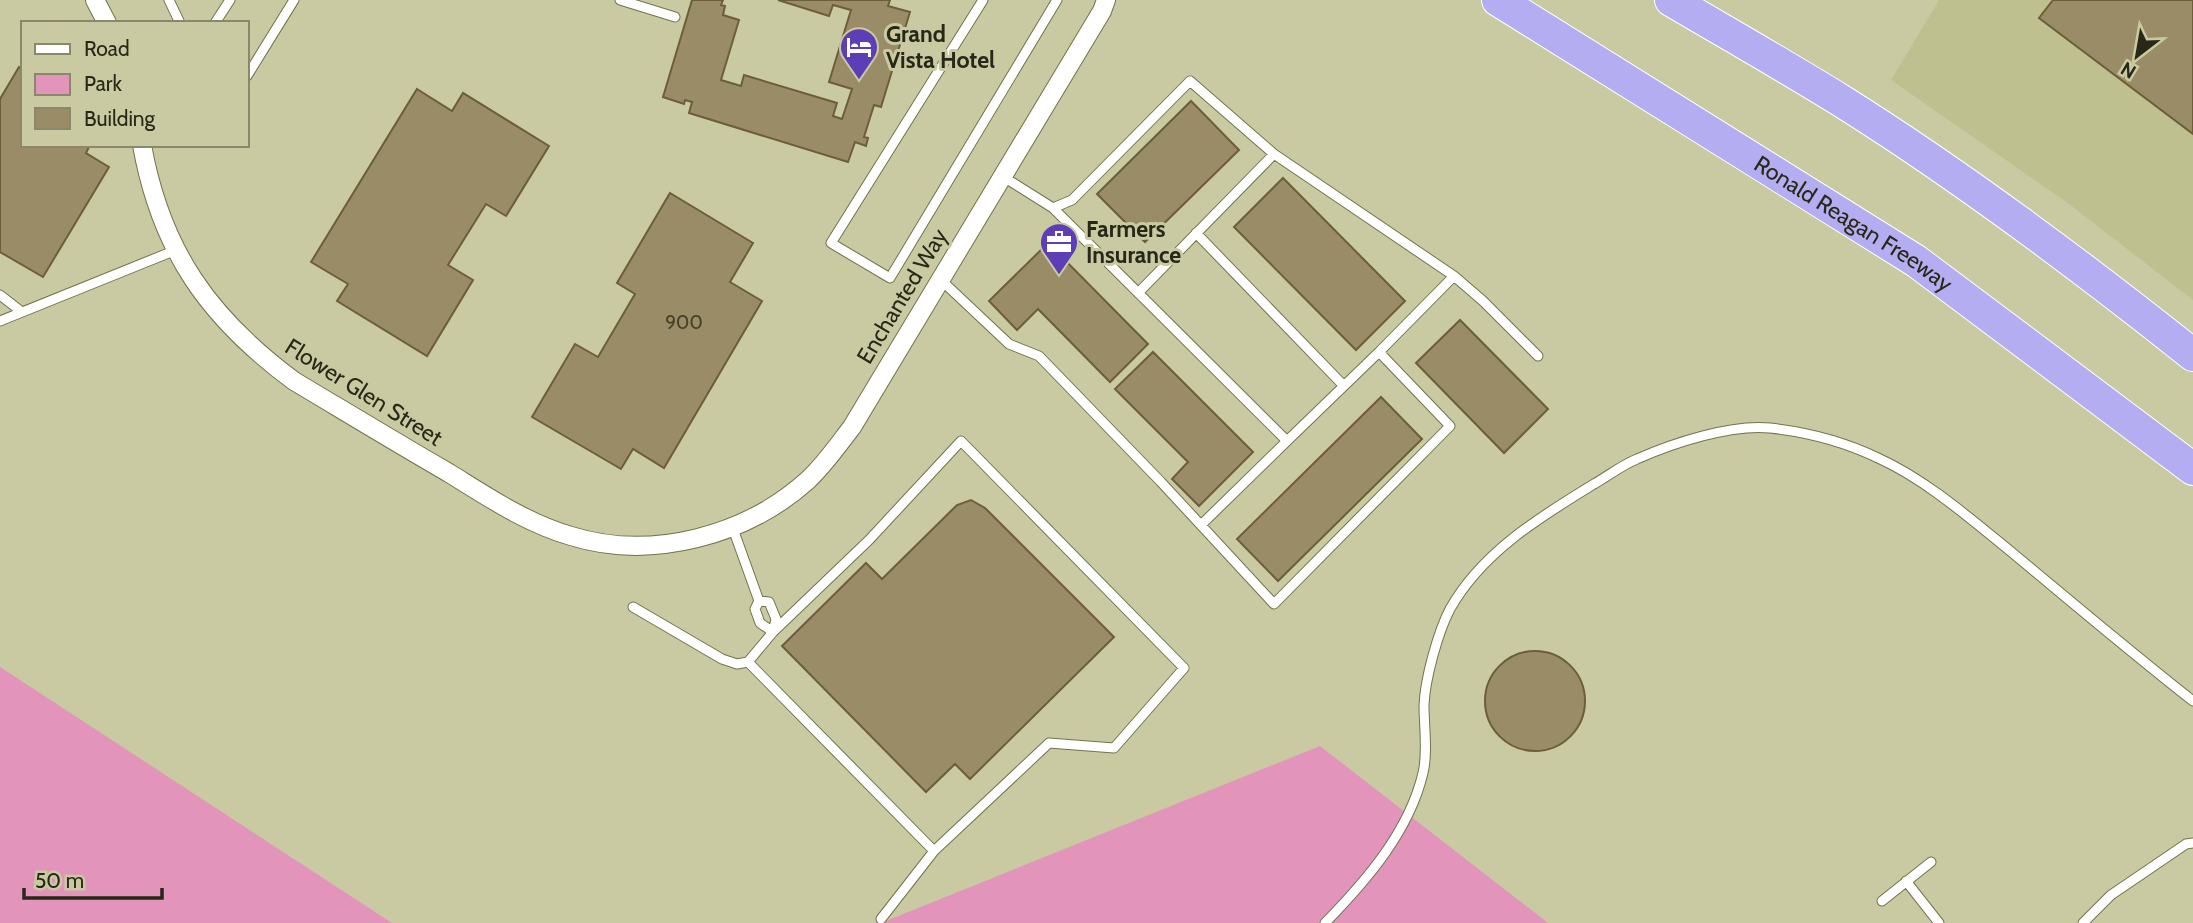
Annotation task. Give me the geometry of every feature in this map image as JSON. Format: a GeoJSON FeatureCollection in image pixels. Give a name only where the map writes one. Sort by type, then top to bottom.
{"type":"FeatureCollection","features":[{"type":"Feature","properties":{"kind":"highway"},"geometry":{"type":"LineString","coordinates":[[1484,0],[1579,48]]}},
{"type":"Feature","properties":{"kind":"highway","name":"Ronald Reagan Freeway"},"geometry":{"type":"LineString","coordinates":[[1499,0],[1916,261],[2193,469]]}},
{"type":"Feature","properties":{"kind":"highway"},"geometry":{"type":"LineString","coordinates":[[1671,0],[1841,101],[1980,195],[2193,355]]}},
{"type":"Feature","properties":{"kind":"street"},"geometry":{"type":"LineString","coordinates":[[95,0],[106,21]]}},
{"type":"Feature","properties":{"kind":"street","name":"Enchanted Way"},"geometry":{"type":"LineString","coordinates":[[671,542],[690,540],[732,526],[780,502],[831,456],[852,427],[1102,11],[1106,0]]}},
{"type":"Feature","properties":{"kind":"street","name":"Flower Glen Street"},"geometry":{"type":"LineString","coordinates":[[142,147],[154,198],[176,250],[209,303],[234,332],[262,358],[294,381],[525,519],[572,537],[619,545],[671,542]]}},
{"type":"Feature","properties":{"kind":"lane"},"geometry":{"type":"LineString","coordinates":[[169,0],[179,21]]}},
{"type":"Feature","properties":{"kind":"lane"},"geometry":{"type":"LineString","coordinates":[[216,21],[230,0]]}},
{"type":"Feature","properties":{"kind":"lane"},"geometry":{"type":"LineString","coordinates":[[248,74],[294,0]]}},
{"type":"Feature","properties":{"kind":"lane"},"geometry":{"type":"LineString","coordinates":[[620,0],[675,17]]}},
{"type":"Feature","properties":{"kind":"lane"},"geometry":{"type":"LineString","coordinates":[[983,0],[831,243],[890,278],[1057,0]]}},
{"type":"Feature","properties":{"kind":"lane"},"geometry":{"type":"LineString","coordinates":[[1053,208],[1072,200],[1190,81],[1275,154],[1454,276],[1538,356]]}},
{"type":"Feature","properties":{"kind":"lane"},"geometry":{"type":"LineString","coordinates":[[1138,293],[1275,154]]}},
{"type":"Feature","properties":{"kind":"lane"},"geometry":{"type":"LineString","coordinates":[[1002,176],[1053,208],[1287,441]]}},
{"type":"Feature","properties":{"kind":"lane"},"geometry":{"type":"LineString","coordinates":[[1196,233],[1343,386]]}},
{"type":"Feature","properties":{"kind":"lane"},"geometry":{"type":"LineString","coordinates":[[0,321],[176,250]]}},
{"type":"Feature","properties":{"kind":"lane"},"geometry":{"type":"LineString","coordinates":[[1202,525],[1454,276]]}},
{"type":"Feature","properties":{"kind":"lane"},"geometry":{"type":"LineString","coordinates":[[940,279],[1009,344],[1039,356],[1274,604],[1450,426],[1379,352]]}},
{"type":"Feature","properties":{"kind":"lane"},"geometry":{"type":"LineString","coordinates":[[0,295],[22,312]]}},
{"type":"Feature","properties":{"kind":"lane"},"geometry":{"type":"LineString","coordinates":[[1325,923],[1365,879],[1400,830],[1414,801],[1423,771],[1427,677],[1450,610],[1471,580],[1502,546],[1552,509],[1636,459],[1718,432],[1768,428],[1825,440],[1877,457],[1903,471],[1973,521],[2193,701]]}},
{"type":"Feature","properties":{"kind":"lane"},"geometry":{"type":"LineString","coordinates":[[633,607],[722,659],[737,664],[748,662],[773,632],[869,540],[961,441],[1184,668],[1114,748],[1049,743],[934,851],[881,919]]}},
{"type":"Feature","properties":{"kind":"lane"},"geometry":{"type":"LineString","coordinates":[[732,526],[759,601],[755,609],[760,623],[773,632]]}},
{"type":"Feature","properties":{"kind":"lane"},"geometry":{"type":"LineString","coordinates":[[759,601],[769,602],[776,619],[773,632]]}},
{"type":"Feature","properties":{"kind":"lane"},"geometry":{"type":"LineString","coordinates":[[748,662],[934,851]]}},
{"type":"Feature","properties":{"kind":"lane"},"geometry":{"type":"LineString","coordinates":[[2083,923],[2111,895],[2186,844],[2193,843]]}},
{"type":"Feature","properties":{"kind":"lane"},"geometry":{"type":"LineString","coordinates":[[1882,901],[1931,862]]}},
{"type":"Feature","properties":{"kind":"lane"},"geometry":{"type":"LineString","coordinates":[[1906,881],[1939,923]]}},
{"type":"Feature","properties":{"kind":"shaded area"},"geometry":{"type":"Polygon","coordinates":[[[1939,0],[2193,0],[2193,300],[2069,204],[1891,80],[1939,0]]]}},
{"type":"Feature","properties":{"kind":"green space"},"geometry":{"type":"Polygon","coordinates":[[[0,667],[392,923],[0,923],[0,667]]]}},
{"type":"Feature","properties":{"kind":"green space"},"geometry":{"type":"Polygon","coordinates":[[[1320,746],[1548,923],[881,923],[1320,746]]]}},
{"type":"Feature","properties":{"kind":"building","name":"Grand Vista Hotel"},"geometry":{"type":"Polygon","coordinates":[[[692,0],[723,0],[723,15],[739,20],[721,80],[741,86],[744,75],[837,103],[833,116],[842,119],[852,89],[829,82],[851,10],[833,5],[829,16],[778,0],[890,0],[888,6],[910,12],[881,107],[874,105],[864,137],[868,138],[866,146],[855,142],[848,162],[689,113],[692,102],[685,100],[684,104],[663,97],[692,0]]]}},
{"type":"Feature","properties":{"kind":"building"},"geometry":{"type":"Polygon","coordinates":[[[2053,0],[2193,0],[2193,134],[2039,18],[2053,0]]]}},
{"type":"Feature","properties":{"kind":"building"},"geometry":{"type":"Polygon","coordinates":[[[19,67],[21,147],[89,147],[86,153],[109,167],[43,277],[0,252],[0,99],[19,67]]]}},
{"type":"Feature","properties":{"kind":"building"},"geometry":{"type":"Polygon","coordinates":[[[417,89],[452,111],[463,93],[549,146],[506,216],[486,204],[448,265],[473,280],[427,356],[337,301],[348,284],[311,262],[417,89]]]}},
{"type":"Feature","properties":{"kind":"building"},"geometry":{"type":"Polygon","coordinates":[[[1191,101],[1239,150],[1145,242],[1097,194],[1191,101]]]}},
{"type":"Feature","properties":{"kind":"building"},"geometry":{"type":"Polygon","coordinates":[[[1283,178],[1405,301],[1356,350],[1234,227],[1283,178]]]}},
{"type":"Feature","properties":{"kind":"building"},"geometry":{"type":"Polygon","coordinates":[[[670,193],[753,243],[730,282],[762,301],[664,468],[633,449],[621,469],[532,417],[575,344],[598,357],[635,294],[617,283],[670,193]]]}},
{"type":"Feature","properties":{"kind":"building"},"geometry":{"type":"Polygon","coordinates":[[[1048,243],[1148,344],[1110,382],[1038,309],[1017,330],[989,301],[1048,243]]]}},
{"type":"Feature","properties":{"kind":"building"},"geometry":{"type":"Polygon","coordinates":[[[1460,320],[1548,409],[1504,453],[1416,363],[1460,320]]]}},
{"type":"Feature","properties":{"kind":"building"},"geometry":{"type":"Polygon","coordinates":[[[1153,352],[1253,452],[1199,506],[1172,479],[1188,462],[1115,389],[1153,352]]]}},
{"type":"Feature","properties":{"kind":"building"},"geometry":{"type":"Polygon","coordinates":[[[1381,397],[1422,439],[1278,581],[1237,539],[1381,397]]]}},
{"type":"Feature","properties":{"kind":"building"},"geometry":{"type":"Polygon","coordinates":[[[971,500],[985,508],[1114,637],[970,779],[955,764],[926,792],[782,646],[866,563],[882,579],[957,505],[971,500]]]}},
{"type":"Feature","properties":{"kind":"building"},"geometry":{"type":"Polygon","coordinates":[[[1535,651],[1554,654],[1571,665],[1582,682],[1585,701],[1582,720],[1571,737],[1554,748],[1535,751],[1516,748],[1499,737],[1488,720],[1485,701],[1488,682],[1499,665],[1516,654],[1535,651]]]}},
{"type":"Feature","properties":{"kind":"place","name":"Grand Vista Hotel"},"geometry":{"type":"Point","coordinates":[859,81]}},
{"type":"Feature","properties":{"kind":"place","name":"Farmers Insurance"},"geometry":{"type":"Point","coordinates":[1059,276]}}]}
